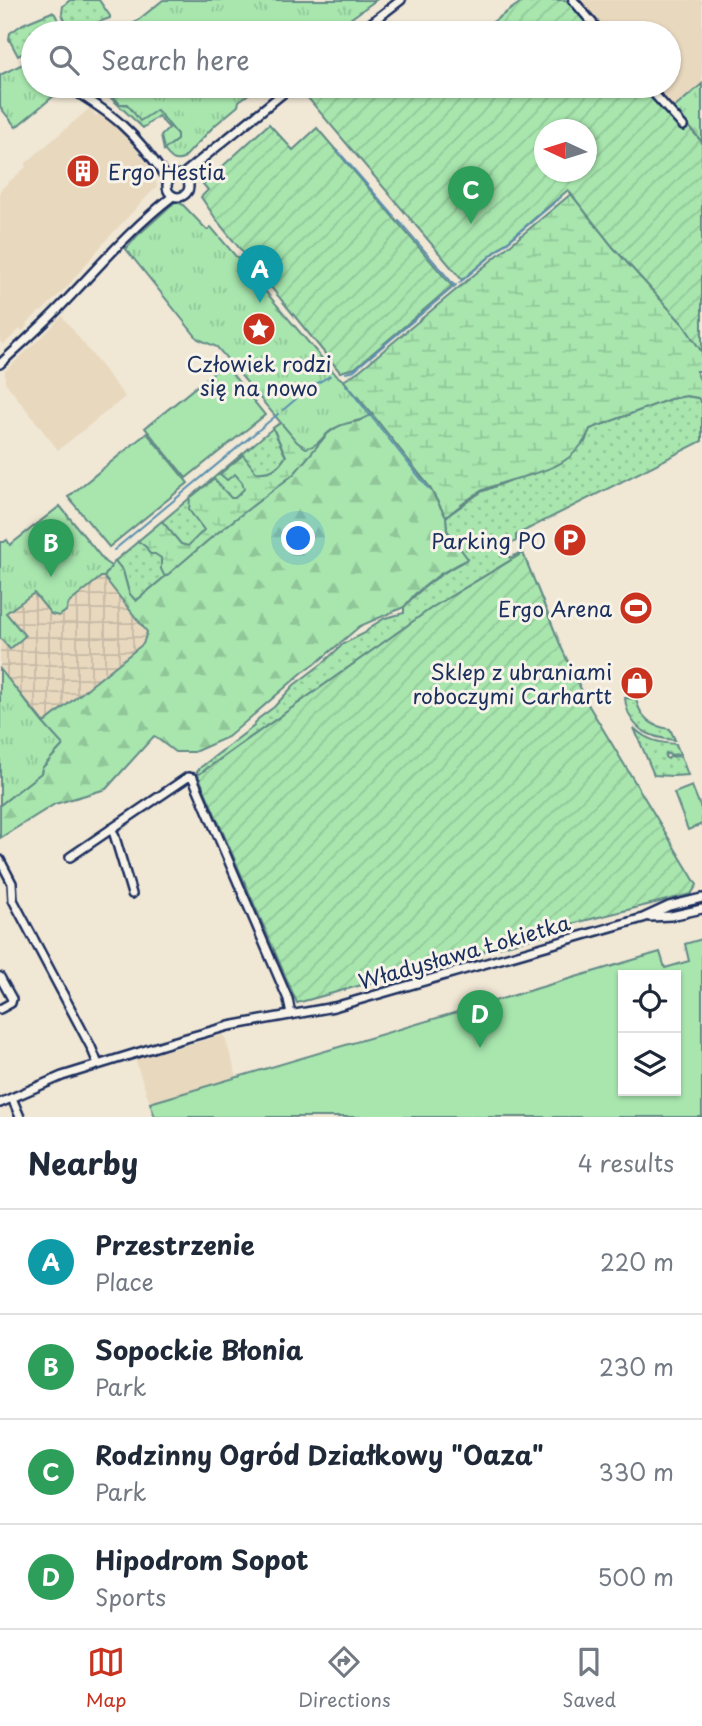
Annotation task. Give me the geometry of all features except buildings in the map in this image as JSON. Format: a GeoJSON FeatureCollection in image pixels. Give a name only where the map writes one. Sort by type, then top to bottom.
{"type":"FeatureCollection","features":[{"type":"Feature","properties":{"kind":"street"},"geometry":{"type":"LineString","coordinates":[[573,0],[591,21]]}},
{"type":"Feature","properties":{"kind":"street"},"geometry":{"type":"LineString","coordinates":[[373,21],[399,1]]}},
{"type":"Feature","properties":{"kind":"street"},"geometry":{"type":"LineString","coordinates":[[85,98],[122,124],[158,166],[190,189],[182,197],[170,194]]}},
{"type":"Feature","properties":{"kind":"street"},"geometry":{"type":"LineString","coordinates":[[0,364],[60,308],[153,212],[170,194],[178,178],[277,98]]}},
{"type":"Feature","properties":{"kind":"street"},"geometry":{"type":"LineString","coordinates":[[658,98],[683,126]]}},
{"type":"Feature","properties":{"kind":"street"},"geometry":{"type":"LineString","coordinates":[[70,857],[188,777],[193,778],[288,999],[292,1015]]}},
{"type":"Feature","properties":{"kind":"street"},"geometry":{"type":"LineString","coordinates":[[111,829],[132,894]]}},
{"type":"Feature","properties":{"kind":"street"},"geometry":{"type":"LineString","coordinates":[[0,860],[12,883],[13,900],[98,1064]]}},
{"type":"Feature","properties":{"kind":"street","name":"Władysława Łokietka"},"geometry":{"type":"LineString","coordinates":[[0,1103],[62,1076],[98,1064],[229,1026],[334,1007],[646,917],[668,906],[702,898]]}},
{"type":"Feature","properties":{"kind":"street","name":"Władysława Łokietka"},"geometry":{"type":"LineString","coordinates":[[646,917],[671,916],[702,909]]}},
{"type":"Feature","properties":{"kind":"street"},"geometry":{"type":"LineString","coordinates":[[0,977],[12,999],[11,1003],[0,1009]]}},
{"type":"Feature","properties":{"kind":"street"},"geometry":{"type":"LineString","coordinates":[[12,1098],[20,1117]]}},
{"type":"Feature","properties":{"kind":"shaded area"},"geometry":{"type":"Polygon","coordinates":[[[579,0],[702,0],[702,84],[674,108],[665,98],[681,98],[681,21],[597,21],[579,0]]]}},
{"type":"Feature","properties":{"kind":"shaded area"},"geometry":{"type":"Polygon","coordinates":[[[90,108],[96,116],[99,113],[117,125],[157,176],[157,186],[66,288],[26,324],[22,331],[20,329],[3,345],[0,341],[0,190],[26,167],[26,163],[90,108]]]}},
{"type":"Feature","properties":{"kind":"shaded area"},"geometry":{"type":"Polygon","coordinates":[[[62,316],[125,397],[58,450],[5,382],[5,371],[62,316]]]}},
{"type":"Feature","properties":{"kind":"shaded area"},"geometry":{"type":"Polygon","coordinates":[[[104,577],[147,632],[143,644],[43,723],[0,669],[0,638],[10,648],[24,636],[6,613],[35,592],[51,614],[65,611],[69,603],[104,577]]]}},
{"type":"Feature","properties":{"kind":"shaded area"},"geometry":{"type":"Polygon","coordinates":[[[224,1035],[237,1077],[150,1103],[135,1059],[224,1035]]]}},
{"type":"Feature","properties":{"kind":"green space"},"geometry":{"type":"Polygon","coordinates":[[[70,0],[99,0],[110,18],[101,21],[65,21],[62,14],[63,6],[70,0]]]}},
{"type":"Feature","properties":{"kind":"green space"},"geometry":{"type":"Polygon","coordinates":[[[163,0],[376,0],[347,21],[137,21],[163,0]]]}},
{"type":"Feature","properties":{"kind":"green space"},"geometry":{"type":"Polygon","coordinates":[[[524,0],[531,3],[535,0],[566,0],[584,21],[494,21],[524,0]]]}},
{"type":"Feature","properties":{"kind":"green space"},"geometry":{"type":"Polygon","coordinates":[[[52,12],[58,21],[30,21],[52,12]]]}},
{"type":"Feature","properties":{"kind":"green space"},"geometry":{"type":"Polygon","coordinates":[[[21,25],[21,54],[18,56],[9,39],[10,33],[21,25]]]}},
{"type":"Feature","properties":{"kind":"green space"},"geometry":{"type":"Polygon","coordinates":[[[21,65],[21,98],[51,98],[16,127],[0,107],[0,75],[21,65]]]}},
{"type":"Feature","properties":{"kind":"green space"},"geometry":{"type":"Polygon","coordinates":[[[702,84],[702,142],[674,108],[702,84]]]}},
{"type":"Feature","properties":{"kind":"green space"},"geometry":{"type":"Polygon","coordinates":[[[111,98],[120,104],[157,110],[177,134],[177,140],[164,150],[161,136],[169,128],[158,116],[143,128],[111,98]]]}},
{"type":"Feature","properties":{"kind":"green space"},"geometry":{"type":"Polygon","coordinates":[[[114,98],[243,98],[183,159],[177,160],[164,150],[177,140],[177,134],[157,110],[140,121],[127,104],[120,104],[114,98]]]}},
{"type":"Feature","properties":{"kind":"green space"},"geometry":{"type":"Polygon","coordinates":[[[308,98],[653,98],[680,129],[686,124],[702,142],[702,352],[683,324],[613,247],[568,190],[462,280],[308,98]]]}},
{"type":"Feature","properties":{"kind":"green space"},"geometry":{"type":"Polygon","coordinates":[[[269,124],[293,150],[317,128],[452,286],[355,368],[340,372],[218,222],[201,197],[208,190],[203,184],[269,124]]]}},
{"type":"Feature","properties":{"kind":"green space"},"geometry":{"type":"Polygon","coordinates":[[[571,194],[613,247],[683,324],[702,352],[702,371],[696,371],[702,384],[702,403],[698,398],[686,396],[670,399],[590,429],[581,445],[557,465],[481,491],[446,517],[429,486],[372,414],[338,426],[328,433],[294,474],[165,577],[161,569],[161,558],[150,554],[138,541],[162,521],[181,544],[188,546],[204,530],[189,510],[190,498],[214,479],[231,498],[235,498],[244,489],[242,482],[235,474],[227,480],[220,474],[243,455],[256,472],[266,472],[277,467],[286,456],[273,428],[360,370],[571,194]]]}},
{"type":"Feature","properties":{"kind":"green space"},"geometry":{"type":"Polygon","coordinates":[[[175,202],[182,204],[207,230],[211,227],[372,414],[335,428],[317,444],[306,448],[297,442],[217,347],[198,339],[126,249],[175,202]]]}},
{"type":"Feature","properties":{"kind":"green space"},"geometry":{"type":"Polygon","coordinates":[[[224,364],[265,415],[186,478],[145,428],[224,364]]]}},
{"type":"Feature","properties":{"kind":"green space"},"geometry":{"type":"Polygon","coordinates":[[[686,396],[698,398],[702,403],[702,441],[516,535],[516,541],[504,548],[510,558],[523,553],[433,607],[198,775],[201,767],[254,726],[294,685],[343,644],[365,633],[385,618],[404,613],[404,607],[426,586],[467,559],[447,530],[446,517],[481,492],[509,481],[585,442],[590,429],[670,399],[686,396]]]}},
{"type":"Feature","properties":{"kind":"green space"},"geometry":{"type":"Polygon","coordinates":[[[372,414],[429,486],[446,517],[447,531],[468,559],[440,574],[415,594],[404,607],[360,626],[228,737],[194,752],[175,752],[154,736],[106,789],[55,804],[0,838],[0,805],[41,773],[42,768],[63,745],[28,717],[0,670],[44,723],[143,644],[147,632],[104,577],[115,561],[123,571],[129,593],[136,601],[249,508],[264,472],[274,470],[286,457],[273,428],[281,422],[297,442],[323,437],[338,426],[372,414]]]}},
{"type":"Feature","properties":{"kind":"green space"},"geometry":{"type":"Polygon","coordinates":[[[273,428],[286,456],[280,464],[212,537],[135,602],[129,593],[123,571],[115,561],[273,428]]]}},
{"type":"Feature","properties":{"kind":"green space"},"geometry":{"type":"Polygon","coordinates":[[[147,433],[188,483],[109,547],[68,497],[147,433]]]}},
{"type":"Feature","properties":{"kind":"green space"},"geometry":{"type":"Polygon","coordinates":[[[60,506],[111,566],[104,577],[69,603],[66,611],[59,616],[51,614],[34,593],[6,613],[25,636],[10,649],[0,638],[0,542],[7,540],[10,545],[60,506]]]}},
{"type":"Feature","properties":{"kind":"green space"},"geometry":{"type":"Polygon","coordinates":[[[523,553],[562,649],[589,706],[697,885],[691,894],[559,927],[560,930],[297,1003],[198,775],[433,607],[523,553]]]}},
{"type":"Feature","properties":{"kind":"green space"},"geometry":{"type":"Polygon","coordinates":[[[0,669],[63,745],[42,768],[41,773],[0,805],[0,669]]]}},
{"type":"Feature","properties":{"kind":"green space"},"geometry":{"type":"Polygon","coordinates":[[[625,698],[636,699],[644,716],[658,726],[670,729],[675,740],[656,737],[635,724],[630,717],[625,698]]]}},
{"type":"Feature","properties":{"kind":"green space"},"geometry":{"type":"Polygon","coordinates":[[[634,728],[653,740],[676,744],[680,754],[666,753],[665,757],[668,759],[681,756],[688,775],[654,775],[634,728]]]}},
{"type":"Feature","properties":{"kind":"green space"},"geometry":{"type":"Polygon","coordinates":[[[692,786],[702,811],[702,824],[688,830],[674,793],[692,786]]]}},
{"type":"Feature","properties":{"kind":"green space"},"geometry":{"type":"Polygon","coordinates":[[[702,939],[702,1117],[155,1117],[150,1103],[660,952],[665,968],[689,961],[685,944],[702,939]]]}},
{"type":"Feature","properties":{"kind":"waterway"},"geometry":{"type":"LineString","coordinates":[[337,150],[394,216]]}},
{"type":"Feature","properties":{"kind":"waterway"},"geometry":{"type":"LineString","coordinates":[[459,283],[561,197]]}},
{"type":"Feature","properties":{"kind":"waterway"},"geometry":{"type":"LineString","coordinates":[[399,221],[454,285]]}},
{"type":"Feature","properties":{"kind":"waterway"},"geometry":{"type":"LineString","coordinates":[[346,373],[353,371],[456,285]]}},
{"type":"Feature","properties":{"kind":"waterway"},"geometry":{"type":"LineString","coordinates":[[314,385],[330,376]]}},
{"type":"Feature","properties":{"kind":"waterway"},"geometry":{"type":"LineString","coordinates":[[346,385],[428,488]]}},
{"type":"Feature","properties":{"kind":"waterway"},"geometry":{"type":"LineString","coordinates":[[283,410],[296,399]]}},
{"type":"Feature","properties":{"kind":"waterway"},"geometry":{"type":"LineString","coordinates":[[114,550],[278,414]]}},
{"type":"Feature","properties":{"kind":"place","name":"Ergo Hestia"},"geometry":{"type":"Point","coordinates":[83,171]}},
{"type":"Feature","properties":{"kind":"place","name":"Rodzinny Ogród Działkowy \"Oaza\""},"geometry":{"type":"Point","coordinates":[471,224]}},
{"type":"Feature","properties":{"kind":"place","name":"Przestrzenie"},"geometry":{"type":"Point","coordinates":[260,303]}},
{"type":"Feature","properties":{"kind":"place","name":"Człowiek rodzi się na nowo"},"geometry":{"type":"Point","coordinates":[259,329]}},
{"type":"Feature","properties":{"kind":"place","name":"Parking P0"},"geometry":{"type":"Point","coordinates":[570,540]}},
{"type":"Feature","properties":{"kind":"place","name":"Sopockie Błonia"},"geometry":{"type":"Point","coordinates":[51,577]}},
{"type":"Feature","properties":{"kind":"place","name":"Ergo Arena"},"geometry":{"type":"Point","coordinates":[636,608]}},
{"type":"Feature","properties":{"kind":"place","name":"Sklep z ubraniami roboczymi Carhartt"},"geometry":{"type":"Point","coordinates":[637,683]}},
{"type":"Feature","properties":{"kind":"place","name":"Hipodrom Sopot"},"geometry":{"type":"Point","coordinates":[480,1048]}}]}
